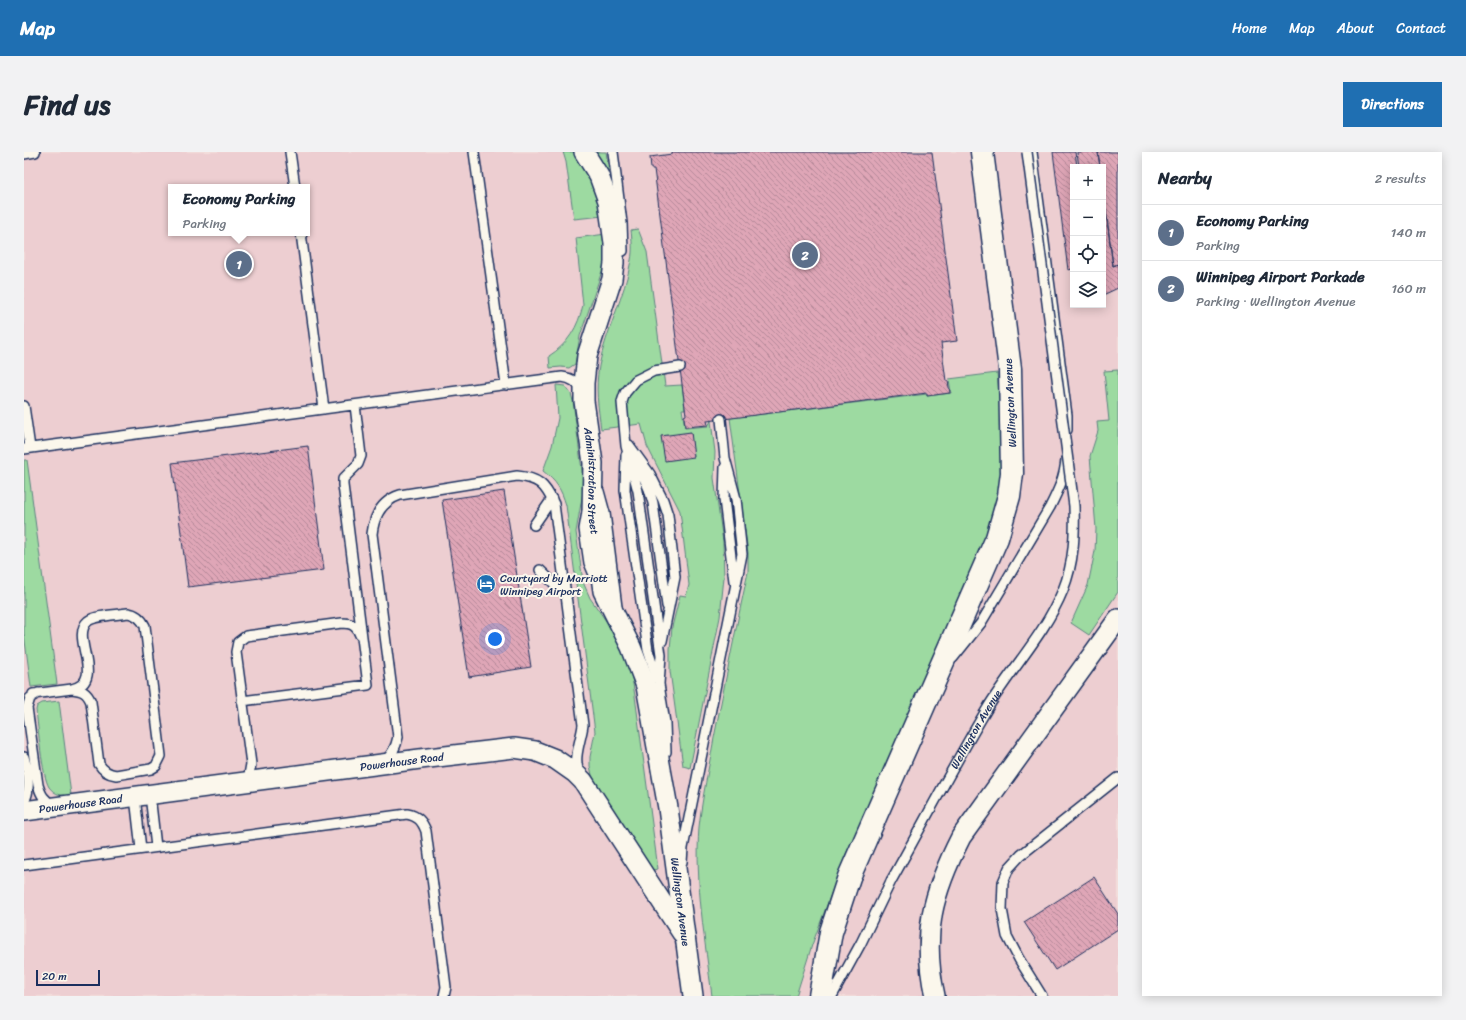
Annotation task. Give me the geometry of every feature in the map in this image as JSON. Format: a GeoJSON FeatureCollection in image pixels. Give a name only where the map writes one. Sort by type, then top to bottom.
{"type":"FeatureCollection","features":[{"type":"Feature","properties":{"kind":"main road","name":"Wellington Avenue"},"geometry":{"type":"LineString","coordinates":[[820,996],[831,932],[849,877],[997,538],[1009,496],[1012,473],[1010,369],[982,152]]}},
{"type":"Feature","properties":{"kind":"street","name":"Administration Street"},"geometry":{"type":"LineString","coordinates":[[584,152],[599,176],[604,189],[611,218],[614,243],[612,279],[587,356],[584,383],[584,400],[592,463],[593,521],[602,586],[606,598],[639,665],[646,686],[668,808]]}},
{"type":"Feature","properties":{"kind":"street"},"geometry":{"type":"LineString","coordinates":[[935,996],[928,956],[929,932],[933,904],[948,862],[962,837],[1118,619]]}},
{"type":"Feature","properties":{"kind":"street","name":"Powerhouse Road"},"geometry":{"type":"LineString","coordinates":[[24,811],[514,748],[535,751],[555,759],[575,772],[583,781],[686,939]]}},
{"type":"Feature","properties":{"kind":"street","name":"Wellington Avenue"},"geometry":{"type":"LineString","coordinates":[[668,808],[693,996]]}},
{"type":"Feature","properties":{"kind":"lane"},"geometry":{"type":"LineString","coordinates":[[24,154],[35,152]]}},
{"type":"Feature","properties":{"kind":"lane"},"geometry":{"type":"LineString","coordinates":[[290,152],[295,184]]}},
{"type":"Feature","properties":{"kind":"lane"},"geometry":{"type":"LineString","coordinates":[[474,152],[506,385]]}},
{"type":"Feature","properties":{"kind":"lane"},"geometry":{"type":"LineString","coordinates":[[607,295],[619,270],[623,250],[622,223],[613,152]]}},
{"type":"Feature","properties":{"kind":"lane","name":"Wellington Avenue"},"geometry":{"type":"LineString","coordinates":[[832,996],[861,943],[891,881],[988,708],[1044,627],[1055,608],[1064,588],[1073,550],[1075,530],[1074,506],[1027,152]]}},
{"type":"Feature","properties":{"kind":"lane","name":"Wellington Avenue"},"geometry":{"type":"LineString","coordinates":[[931,688],[981,622],[1053,501],[1064,476],[1067,443],[1067,415],[1032,152]]}},
{"type":"Feature","properties":{"kind":"lane"},"geometry":{"type":"LineString","coordinates":[[301,236],[324,409]]}},
{"type":"Feature","properties":{"kind":"lane"},"geometry":{"type":"LineString","coordinates":[[661,655],[638,491],[629,448],[623,428],[622,402],[630,385],[636,380],[654,371],[680,368]]}},
{"type":"Feature","properties":{"kind":"lane"},"geometry":{"type":"LineString","coordinates":[[24,406],[27,448],[562,377],[572,380],[580,387],[584,400]]}},
{"type":"Feature","properties":{"kind":"lane"},"geometry":{"type":"LineString","coordinates":[[242,701],[368,685],[342,485],[343,479],[358,464],[361,456],[355,405]]}},
{"type":"Feature","properties":{"kind":"lane"},"geometry":{"type":"LineString","coordinates":[[681,909],[681,873],[684,848],[742,554],[736,499],[725,455],[721,420]]}},
{"type":"Feature","properties":{"kind":"lane"},"geometry":{"type":"LineString","coordinates":[[629,448],[650,474],[663,500],[668,515],[675,577],[666,620],[659,684]]}},
{"type":"Feature","properties":{"kind":"lane"},"geometry":{"type":"LineString","coordinates":[[629,448],[649,489],[653,503],[667,605],[666,620]]}},
{"type":"Feature","properties":{"kind":"lane"},"geometry":{"type":"LineString","coordinates":[[629,448],[625,490],[648,650],[659,684],[665,723],[668,808]]}},
{"type":"Feature","properties":{"kind":"lane"},"geometry":{"type":"LineString","coordinates":[[592,463],[605,513],[618,615],[622,629]]}},
{"type":"Feature","properties":{"kind":"lane"},"geometry":{"type":"LineString","coordinates":[[379,765],[393,752],[397,745],[398,737],[372,534],[376,516],[380,508],[392,497],[517,476],[528,477],[541,483],[549,492],[557,517],[583,725],[582,736],[577,753],[578,771],[583,781]]}},
{"type":"Feature","properties":{"kind":"lane"},"geometry":{"type":"LineString","coordinates":[[534,524],[552,499]]}},
{"type":"Feature","properties":{"kind":"lane"},"geometry":{"type":"LineString","coordinates":[[540,570],[567,596]]}},
{"type":"Feature","properties":{"kind":"lane"},"geometry":{"type":"LineString","coordinates":[[24,695],[72,689],[82,685],[87,675],[82,635],[85,624],[99,617],[128,613],[133,614],[142,621],[145,626],[161,750],[161,756],[156,766],[145,771],[116,775],[111,774],[102,768],[98,759],[91,702],[85,692],[72,689]]}},
{"type":"Feature","properties":{"kind":"lane"},"geometry":{"type":"LineString","coordinates":[[235,784],[246,780],[251,770],[236,652],[238,642],[246,636],[348,623],[357,628],[363,642]]}},
{"type":"Feature","properties":{"kind":"lane"},"geometry":{"type":"LineString","coordinates":[[38,693],[30,698],[27,708],[38,786],[42,796],[48,802],[54,805],[63,806]]}},
{"type":"Feature","properties":{"kind":"lane"},"geometry":{"type":"LineString","coordinates":[[24,757],[28,787],[27,798],[24,802]]}},
{"type":"Feature","properties":{"kind":"lane"},"geometry":{"type":"LineString","coordinates":[[250,764],[254,773],[258,777],[268,780]]}},
{"type":"Feature","properties":{"kind":"lane"},"geometry":{"type":"LineString","coordinates":[[1042,996],[1006,936],[1002,908],[1003,882],[1009,868],[1020,855],[1118,778]]}},
{"type":"Feature","properties":{"kind":"lane"},"geometry":{"type":"LineString","coordinates":[[143,796],[156,847]]}},
{"type":"Feature","properties":{"kind":"lane"},"geometry":{"type":"LineString","coordinates":[[141,849],[143,796]]}},
{"type":"Feature","properties":{"kind":"lane"},"geometry":{"type":"LineString","coordinates":[[24,865],[407,814],[418,818],[426,831],[446,987],[444,996]]}},
{"type":"Feature","properties":{"kind":"shaded area"},"geometry":{"type":"Polygon","coordinates":[[[24,152],[1118,152],[1118,996],[24,996],[24,152]]]}},
{"type":"Feature","properties":{"kind":"green space"},"geometry":{"type":"Polygon","coordinates":[[[563,152],[574,152],[584,167],[592,183],[603,216],[574,219],[566,162],[563,152]]]}},
{"type":"Feature","properties":{"kind":"green space"},"geometry":{"type":"Polygon","coordinates":[[[595,152],[606,152],[609,171],[606,172],[595,152]]]}},
{"type":"Feature","properties":{"kind":"green space"},"geometry":{"type":"Polygon","coordinates":[[[638,229],[647,252],[665,386],[682,385],[685,409],[682,409],[685,428],[708,426],[711,421],[715,452],[714,478],[723,542],[724,577],[720,617],[690,768],[683,766],[670,671],[672,627],[680,595],[686,596],[689,585],[680,511],[647,446],[641,424],[601,429],[598,405],[597,382],[599,366],[606,339],[628,273],[632,253],[631,230],[638,229]]]}},
{"type":"Feature","properties":{"kind":"green space"},"geometry":{"type":"Polygon","coordinates":[[[606,234],[606,255],[604,265],[580,336],[575,364],[569,368],[550,368],[549,356],[562,346],[575,328],[583,305],[576,238],[606,234]]]}},
{"type":"Feature","properties":{"kind":"green space"},"geometry":{"type":"Polygon","coordinates":[[[1118,370],[1118,592],[1089,635],[1071,623],[1088,585],[1095,551],[1096,529],[1090,456],[1098,431],[1097,422],[1109,421],[1104,371],[1118,370]]]}},
{"type":"Feature","properties":{"kind":"green space"},"geometry":{"type":"Polygon","coordinates":[[[997,373],[1003,436],[1002,480],[992,527],[846,854],[812,945],[796,996],[712,996],[698,869],[699,827],[714,738],[748,572],[748,553],[730,418],[927,394],[927,396],[951,393],[949,379],[997,373]]]}},
{"type":"Feature","properties":{"kind":"green space"},"geometry":{"type":"Polygon","coordinates":[[[556,385],[565,386],[571,394],[573,401],[584,486],[576,532],[583,582],[590,598],[613,631],[631,672],[658,869],[653,870],[597,784],[592,775],[590,766],[590,757],[595,732],[566,505],[558,486],[543,471],[552,446],[558,418],[556,385]]]}},
{"type":"Feature","properties":{"kind":"green space"},"geometry":{"type":"Polygon","coordinates":[[[24,460],[27,460],[57,684],[31,687],[24,633],[24,460]]]}},
{"type":"Feature","properties":{"kind":"green space"},"geometry":{"type":"Polygon","coordinates":[[[59,701],[71,795],[59,794],[54,792],[49,787],[44,773],[41,750],[36,710],[37,706],[42,703],[59,701]]]}},
{"type":"Feature","properties":{"kind":"building"},"geometry":{"type":"Polygon","coordinates":[[[672,152],[932,152],[957,341],[941,343],[946,381],[948,381],[950,393],[927,396],[927,393],[707,421],[708,425],[685,427],[684,416],[686,415],[654,169],[651,169],[650,157],[672,154],[672,152]]]}},
{"type":"Feature","properties":{"kind":"building"},"geometry":{"type":"Polygon","coordinates":[[[1053,152],[1075,152],[1077,164],[1070,164],[1070,270],[1068,270],[1053,152]]]}},
{"type":"Feature","properties":{"kind":"building"},"geometry":{"type":"Polygon","coordinates":[[[1077,152],[1098,152],[1100,164],[1079,164],[1077,152]]]}},
{"type":"Feature","properties":{"kind":"building"},"geometry":{"type":"Polygon","coordinates":[[[1098,152],[1118,152],[1118,264],[1113,266],[1106,211],[1106,164],[1100,164],[1098,152]]]}},
{"type":"Feature","properties":{"kind":"building"},"geometry":{"type":"Polygon","coordinates":[[[1106,211],[1113,266],[1118,264],[1118,288],[1106,294],[1106,211]]]}},
{"type":"Feature","properties":{"kind":"building"},"geometry":{"type":"Polygon","coordinates":[[[691,432],[694,457],[665,461],[661,436],[691,432]]]}},
{"type":"Feature","properties":{"kind":"building"},"geometry":{"type":"Polygon","coordinates":[[[308,446],[324,570],[188,587],[172,463],[308,446]]]}},
{"type":"Feature","properties":{"kind":"building","name":"Courtyard by Marriott Winnipeg Airport"},"geometry":{"type":"Polygon","coordinates":[[[504,491],[531,667],[469,677],[442,500],[504,491]]]}},
{"type":"Feature","properties":{"kind":"building"},"geometry":{"type":"Polygon","coordinates":[[[1094,877],[1118,914],[1118,929],[1055,970],[1024,922],[1094,877]]]}},
{"type":"Feature","properties":{"kind":"place","name":"Winnipeg Airport Parkade"},"geometry":{"type":"Point","coordinates":[805,255]}},
{"type":"Feature","properties":{"kind":"place","name":"Economy Parking"},"geometry":{"type":"Point","coordinates":[239,264]}},
{"type":"Feature","properties":{"kind":"place","name":"Courtyard by Marriott Winnipeg Airport"},"geometry":{"type":"Point","coordinates":[486,584]}}]}
